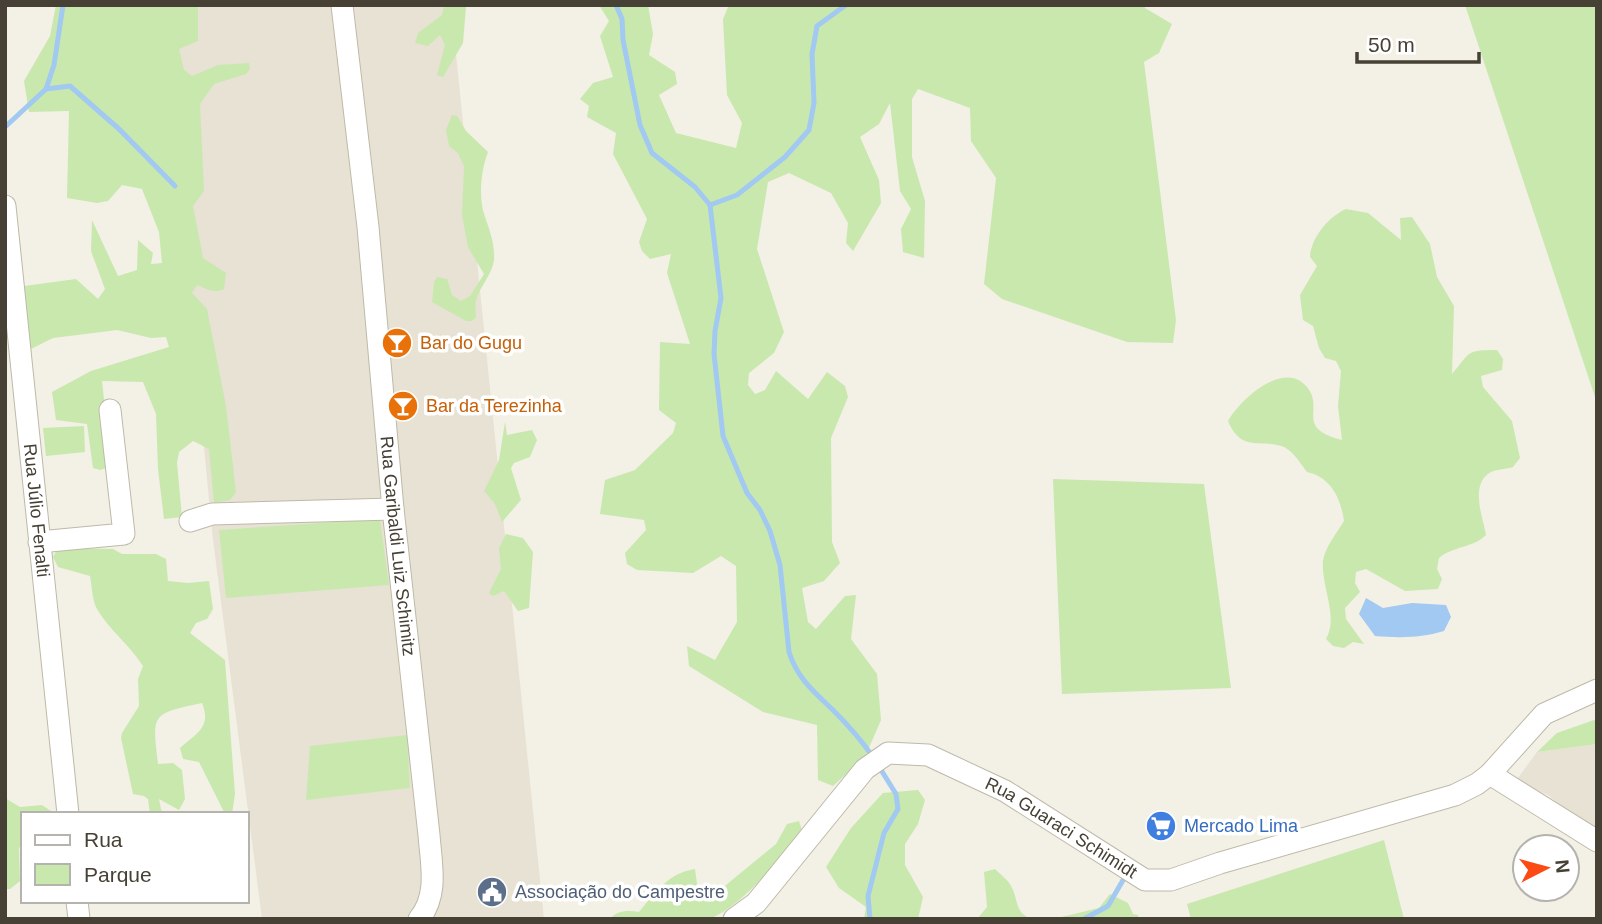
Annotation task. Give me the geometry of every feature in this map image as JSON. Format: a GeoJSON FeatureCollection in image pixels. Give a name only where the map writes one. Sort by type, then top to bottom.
{"type":"FeatureCollection","features":[{"type":"Feature","properties":{"kind":"street","name":"Rua Garibaldi Luiz Schimitz"},"geometry":{"type":"LineString","coordinates":[[342,5],[368,227],[393,509],[431,869],[430,901],[419,919]]}},
{"type":"Feature","properties":{"kind":"street","name":"Rua Júlio Fenalti"},"geometry":{"type":"LineString","coordinates":[[5,206],[68,812]]}},
{"type":"Feature","properties":{"kind":"street"},"geometry":{"type":"LineString","coordinates":[[39,541],[124,534],[110,410]]}},
{"type":"Feature","properties":{"kind":"street"},"geometry":{"type":"LineString","coordinates":[[190,521],[212,514],[393,509]]}},
{"type":"Feature","properties":{"kind":"street","name":"Rua Guaraci Schimidt"},"geometry":{"type":"LineString","coordinates":[[734,919],[756,902],[864,769],[888,753],[928,755],[1005,791],[1145,880],[1171,880],[1220,863],[1455,795],[1490,774],[1544,714],[1597,690]]}},
{"type":"Feature","properties":{"kind":"street"},"geometry":{"type":"LineString","coordinates":[[1490,774],[1597,841]]}},
{"type":"Feature","properties":{"kind":"shaded area"},"geometry":{"type":"Polygon","coordinates":[[[161,5],[451,5],[544,919],[262,919],[213,540],[161,5]]]}},
{"type":"Feature","properties":{"kind":"shaded area"},"geometry":{"type":"Polygon","coordinates":[[[1597,744],[1597,830],[1578,820],[1548,795],[1518,778],[1537,752],[1597,744]]]}},
{"type":"Feature","properties":{"kind":"green space"},"geometry":{"type":"Polygon","coordinates":[[[56,5],[198,5],[198,41],[179,49],[184,70],[192,76],[218,65],[249,63],[250,69],[246,74],[214,84],[200,104],[204,191],[193,206],[203,258],[226,273],[224,289],[214,291],[197,285],[192,293],[207,309],[226,406],[236,492],[230,500],[214,503],[209,449],[193,441],[179,452],[177,463],[182,517],[164,519],[158,469],[156,414],[143,382],[102,381],[110,456],[106,468],[100,470],[93,468],[87,424],[56,420],[52,392],[91,371],[169,347],[166,337],[151,338],[117,330],[53,338],[27,351],[17,287],[76,279],[98,299],[105,289],[91,251],[92,220],[118,276],[137,270],[138,240],[153,253],[151,264],[162,263],[159,232],[142,189],[122,185],[108,201],[97,203],[67,198],[69,111],[29,112],[24,81],[50,36],[56,5]]]}},
{"type":"Feature","properties":{"kind":"green space"},"geometry":{"type":"Polygon","coordinates":[[[444,5],[466,7],[463,43],[443,77],[437,75],[445,45],[440,35],[428,46],[415,43],[418,33],[442,15],[444,5]]]}},
{"type":"Feature","properties":{"kind":"green space"},"geometry":{"type":"Polygon","coordinates":[[[599,5],[648,5],[653,34],[649,55],[675,72],[677,84],[659,95],[676,133],[736,148],[742,123],[727,95],[723,19],[729,5],[1144,5],[1172,24],[1159,53],[1144,62],[1176,320],[1173,343],[1127,342],[1002,299],[984,284],[996,178],[971,141],[970,108],[918,89],[912,99],[912,157],[925,201],[924,258],[903,252],[901,229],[911,209],[900,191],[890,103],[879,124],[860,137],[879,180],[881,203],[853,251],[846,243],[848,223],[831,193],[789,173],[768,182],[757,249],[784,332],[774,353],[749,373],[748,385],[755,394],[765,390],[776,371],[808,399],[827,372],[845,386],[848,397],[831,438],[832,542],[840,563],[824,581],[802,588],[808,622],[816,629],[845,596],[856,595],[851,639],[877,674],[881,720],[865,757],[833,786],[818,780],[817,725],[763,712],[689,666],[687,646],[715,660],[737,622],[736,566],[721,556],[693,573],[637,570],[627,564],[625,553],[646,530],[644,520],[600,514],[605,480],[635,470],[673,433],[676,423],[659,410],[660,342],[690,344],[667,273],[671,254],[650,259],[642,251],[639,242],[647,219],[613,154],[616,133],[587,117],[589,106],[580,99],[593,83],[613,77],[600,36],[609,21],[599,5]]]}},
{"type":"Feature","properties":{"kind":"green space"},"geometry":{"type":"Polygon","coordinates":[[[1465,5],[1597,5],[1597,403],[1465,5]]]}},
{"type":"Feature","properties":{"kind":"green space"},"geometry":{"type":"Polygon","coordinates":[[[452,115],[457,116],[466,131],[488,152],[481,193],[493,243],[494,260],[478,295],[476,317],[472,321],[466,321],[432,302],[437,277],[447,279],[452,295],[461,301],[470,296],[484,274],[468,247],[462,215],[464,166],[458,153],[449,146],[446,130],[452,115]]]}},
{"type":"Feature","properties":{"kind":"green space"},"geometry":{"type":"Polygon","coordinates":[[[1346,209],[1368,213],[1401,240],[1400,218],[1412,217],[1430,244],[1437,277],[1454,306],[1452,374],[1470,354],[1497,350],[1503,359],[1502,370],[1481,376],[1483,387],[1512,421],[1520,458],[1513,467],[1493,471],[1484,477],[1479,501],[1486,535],[1439,558],[1437,569],[1442,579],[1438,589],[1405,591],[1366,569],[1356,572],[1355,583],[1360,592],[1345,608],[1346,619],[1364,644],[1353,642],[1344,648],[1333,646],[1326,639],[1331,621],[1323,561],[1329,545],[1344,521],[1337,497],[1322,479],[1307,472],[1288,449],[1246,441],[1240,438],[1228,421],[1252,394],[1275,380],[1287,378],[1297,380],[1307,387],[1312,395],[1313,417],[1319,430],[1342,440],[1338,406],[1341,371],[1336,361],[1325,358],[1319,348],[1313,326],[1303,320],[1300,295],[1317,266],[1310,257],[1317,236],[1333,217],[1346,209]]]}},
{"type":"Feature","properties":{"kind":"green space"},"geometry":{"type":"Polygon","coordinates":[[[505,422],[507,435],[532,430],[537,440],[530,457],[514,463],[511,468],[521,500],[502,522],[495,504],[484,491],[499,460],[505,422]]]}},
{"type":"Feature","properties":{"kind":"green space"},"geometry":{"type":"Polygon","coordinates":[[[84,426],[85,452],[46,456],[43,428],[84,426]]]}},
{"type":"Feature","properties":{"kind":"green space"},"geometry":{"type":"Polygon","coordinates":[[[1053,479],[1204,484],[1231,688],[1062,694],[1053,479]]]}},
{"type":"Feature","properties":{"kind":"green space"},"geometry":{"type":"Polygon","coordinates":[[[380,519],[389,585],[226,598],[219,530],[380,519]]]}},
{"type":"Feature","properties":{"kind":"green space"},"geometry":{"type":"Polygon","coordinates":[[[506,534],[523,538],[533,552],[529,608],[518,611],[504,591],[493,596],[489,593],[501,569],[499,548],[506,534]]]}},
{"type":"Feature","properties":{"kind":"green space"},"geometry":{"type":"Polygon","coordinates":[[[58,548],[113,549],[122,554],[156,554],[166,559],[168,581],[209,581],[213,609],[207,619],[196,623],[190,633],[225,660],[235,794],[232,812],[224,812],[199,762],[183,759],[180,748],[197,734],[204,724],[205,711],[202,703],[164,714],[156,725],[158,764],[173,763],[182,770],[185,799],[179,810],[159,799],[162,812],[150,812],[148,799],[133,794],[121,738],[139,706],[138,679],[143,666],[97,609],[90,576],[58,567],[53,557],[58,548]]]}},
{"type":"Feature","properties":{"kind":"green space"},"geometry":{"type":"Polygon","coordinates":[[[1597,719],[1597,744],[1537,752],[1557,733],[1597,719]]]}},
{"type":"Feature","properties":{"kind":"green space"},"geometry":{"type":"Polygon","coordinates":[[[407,735],[410,788],[306,800],[310,746],[407,735]]]}},
{"type":"Feature","properties":{"kind":"green space"},"geometry":{"type":"Polygon","coordinates":[[[918,790],[925,800],[918,824],[905,844],[905,865],[923,897],[918,919],[864,919],[866,907],[839,888],[826,867],[851,828],[883,793],[918,790]]]}},
{"type":"Feature","properties":{"kind":"green space"},"geometry":{"type":"Polygon","coordinates":[[[5,798],[20,807],[42,805],[51,812],[21,812],[20,881],[10,889],[5,889],[5,798]]]}},
{"type":"Feature","properties":{"kind":"green space"},"geometry":{"type":"Polygon","coordinates":[[[799,821],[802,830],[772,867],[735,903],[709,919],[610,919],[623,911],[639,912],[663,884],[686,871],[695,869],[698,891],[720,890],[776,844],[787,824],[799,821]]]}},
{"type":"Feature","properties":{"kind":"green space"},"geometry":{"type":"Polygon","coordinates":[[[1384,840],[1404,919],[1191,919],[1187,904],[1384,840]]]}},
{"type":"Feature","properties":{"kind":"green space"},"geometry":{"type":"Polygon","coordinates":[[[995,869],[1010,884],[1023,914],[1033,919],[973,919],[978,918],[987,907],[984,872],[995,869]]]}},
{"type":"Feature","properties":{"kind":"green space"},"geometry":{"type":"Polygon","coordinates":[[[1110,894],[1128,903],[1133,914],[1138,915],[1139,919],[1053,919],[1099,908],[1110,894]]]}},
{"type":"Feature","properties":{"kind":"water"},"geometry":{"type":"Polygon","coordinates":[[[1366,598],[1383,608],[1412,603],[1446,605],[1451,617],[1444,631],[1410,637],[1375,636],[1359,614],[1366,598]]]}},
{"type":"Feature","properties":{"kind":"waterway"},"geometry":{"type":"LineString","coordinates":[[46,89],[54,65],[63,5]]}},
{"type":"Feature","properties":{"kind":"waterway"},"geometry":{"type":"LineString","coordinates":[[616,5],[622,19],[623,40],[640,125],[652,153],[695,187],[710,205],[721,298],[714,354],[723,436],[747,493],[760,510],[770,531],[780,565],[792,661],[807,684],[849,727],[873,757]]}},
{"type":"Feature","properties":{"kind":"waterway"},"geometry":{"type":"LineString","coordinates":[[710,205],[737,195],[785,157],[809,130],[814,103],[812,54],[817,26],[846,5]]}},
{"type":"Feature","properties":{"kind":"waterway"},"geometry":{"type":"LineString","coordinates":[[5,127],[46,89],[70,86],[119,129],[175,186]]}},
{"type":"Feature","properties":{"kind":"waterway"},"geometry":{"type":"LineString","coordinates":[[870,919],[868,896],[884,833],[898,809],[896,794],[878,765]]}},
{"type":"Feature","properties":{"kind":"waterway"},"geometry":{"type":"LineString","coordinates":[[1084,919],[1108,906],[1126,875]]}},
{"type":"Feature","properties":{"kind":"place","name":"Bar do Gugu"},"geometry":{"type":"Point","coordinates":[397,343]}},
{"type":"Feature","properties":{"kind":"place","name":"Bar da Terezinha"},"geometry":{"type":"Point","coordinates":[403,406]}},
{"type":"Feature","properties":{"kind":"place","name":"Mercado Lima"},"geometry":{"type":"Point","coordinates":[1161,826]}},
{"type":"Feature","properties":{"kind":"place","name":"Associação do Campestre"},"geometry":{"type":"Point","coordinates":[492,892]}}]}
